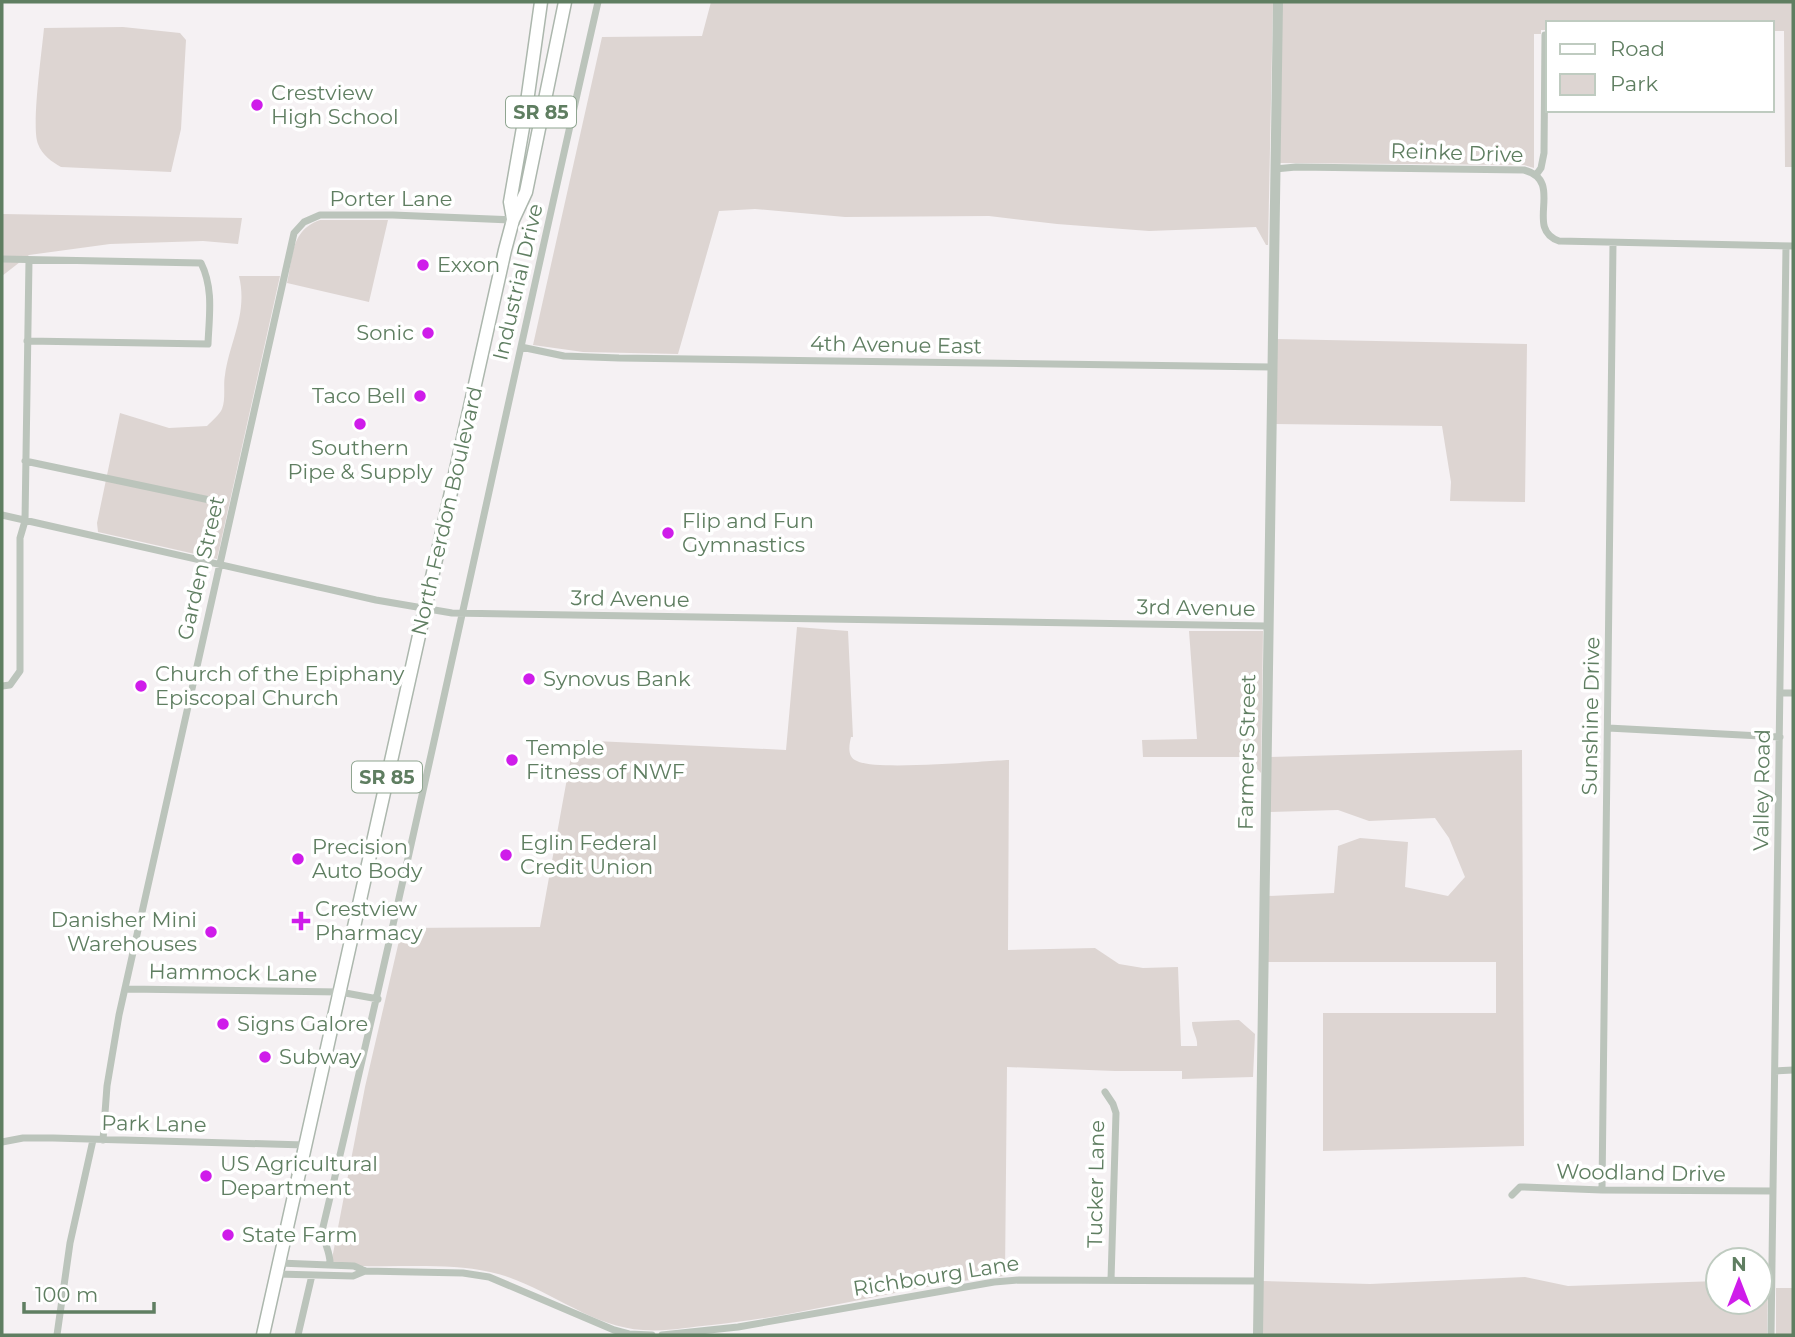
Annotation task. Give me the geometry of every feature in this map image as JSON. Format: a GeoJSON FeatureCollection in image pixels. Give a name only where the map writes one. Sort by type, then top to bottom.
{"type":"FeatureCollection","features":[{"type":"Feature","properties":{"kind":"main road","name":"North Ferdon Boulevard"},"geometry":{"type":"LineString","coordinates":[[513,220],[510,202],[541,2]]}},
{"type":"Feature","properties":{"kind":"main road","name":"North Ferdon Boulevard"},"geometry":{"type":"LineString","coordinates":[[263,1335],[513,220],[526,192],[565,2]]}},
{"type":"Feature","properties":{"kind":"street","name":"Industrial Drive"},"geometry":{"type":"LineString","coordinates":[[330,1265],[323,1227],[378,999],[597,2]]}},
{"type":"Feature","properties":{"kind":"street","name":"Farmers Street"},"geometry":{"type":"LineString","coordinates":[[1258,1335],[1278,2]]}},
{"type":"Feature","properties":{"kind":"street"},"geometry":{"type":"LineString","coordinates":[[1536,175],[1541,168],[1544,153],[1545,35]]}},
{"type":"Feature","properties":{"kind":"street","name":"Reinke Drive"},"geometry":{"type":"LineString","coordinates":[[1275,169],[1524,170],[1536,175],[1544,188],[1544,226],[1551,238],[1559,241],[1790,246]]}},
{"type":"Feature","properties":{"kind":"street","name":"Porter Lane"},"geometry":{"type":"LineString","coordinates":[[290,252],[294,233],[300,225],[320,215],[513,220]]}},
{"type":"Feature","properties":{"kind":"street","name":"Sunshine Drive"},"geometry":{"type":"LineString","coordinates":[[1602,1190],[1613,243]]}},
{"type":"Feature","properties":{"kind":"street","name":"Valley Road"},"geometry":{"type":"LineString","coordinates":[[1771,1335],[1783,457],[1790,246]]}},
{"type":"Feature","properties":{"kind":"street","name":"Garden Street"},"geometry":{"type":"LineString","coordinates":[[103,1140],[110,1063],[290,252]]}},
{"type":"Feature","properties":{"kind":"street"},"geometry":{"type":"LineString","coordinates":[[2,258],[201,263],[210,286],[208,344],[27,341]]}},
{"type":"Feature","properties":{"kind":"street"},"geometry":{"type":"LineString","coordinates":[[2,685],[10,685],[20,671],[20,538],[25,521],[29,260]]}},
{"type":"Feature","properties":{"kind":"street","name":"4th Avenue East"},"geometry":{"type":"LineString","coordinates":[[521,347],[564,356],[632,358],[1271,368]]}},
{"type":"Feature","properties":{"kind":"street"},"geometry":{"type":"LineString","coordinates":[[1783,457],[1793,457]]}},
{"type":"Feature","properties":{"kind":"street"},"geometry":{"type":"LineString","coordinates":[[25,461],[219,502]]}},
{"type":"Feature","properties":{"kind":"street","name":"3rd Avenue"},"geometry":{"type":"LineString","coordinates":[[2,515],[425,609],[461,613],[1267,626]]}},
{"type":"Feature","properties":{"kind":"street"},"geometry":{"type":"LineString","coordinates":[[1780,693],[1793,693]]}},
{"type":"Feature","properties":{"kind":"street"},"geometry":{"type":"LineString","coordinates":[[1608,728],[1780,737]]}},
{"type":"Feature","properties":{"kind":"street","name":"Hammock Lane"},"geometry":{"type":"LineString","coordinates":[[126,989],[340,992],[378,999]]}},
{"type":"Feature","properties":{"kind":"street"},"geometry":{"type":"LineString","coordinates":[[1775,1071],[1793,1070]]}},
{"type":"Feature","properties":{"kind":"street","name":"Tucker Lane"},"geometry":{"type":"LineString","coordinates":[[1105,1092],[1113,1104],[1116,1121],[1111,1280]]}},
{"type":"Feature","properties":{"kind":"street","name":"Park Lane"},"geometry":{"type":"LineString","coordinates":[[2,1142],[23,1138],[305,1145]]}},
{"type":"Feature","properties":{"kind":"street"},"geometry":{"type":"LineString","coordinates":[[57,1335],[70,1243],[93,1140]]}},
{"type":"Feature","properties":{"kind":"street","name":"Woodland Drive"},"geometry":{"type":"LineString","coordinates":[[1512,1195],[1524,1187],[1773,1191]]}},
{"type":"Feature","properties":{"kind":"street"},"geometry":{"type":"LineString","coordinates":[[278,1268],[354,1266],[365,1271],[463,1273],[489,1277],[614,1330],[652,1335]]}},
{"type":"Feature","properties":{"kind":"street"},"geometry":{"type":"LineString","coordinates":[[278,1268],[312,1275],[354,1276],[365,1271]]}},
{"type":"Feature","properties":{"kind":"street"},"geometry":{"type":"LineString","coordinates":[[298,1335],[312,1275]]}},
{"type":"Feature","properties":{"kind":"street","name":"Richbourg Lane"},"geometry":{"type":"LineString","coordinates":[[662,1335],[738,1328],[993,1282],[1259,1281]]}},
{"type":"Feature","properties":{"kind":"green space"},"geometry":{"type":"Polygon","coordinates":[[[711,2],[1273,2],[1268,245],[1256,227],[1149,231],[989,216],[845,217],[755,209],[719,211],[678,354],[583,352],[533,345],[602,37],[702,36],[711,2]]]}},
{"type":"Feature","properties":{"kind":"green space"},"geometry":{"type":"Polygon","coordinates":[[[1282,2],[1793,2],[1793,167],[1785,167],[1784,31],[1774,31],[1774,21],[1546,21],[1546,30],[1541,30],[1541,34],[1534,34],[1534,168],[1524,165],[1280,163],[1282,2]]]}},
{"type":"Feature","properties":{"kind":"green space"},"geometry":{"type":"Polygon","coordinates":[[[123,27],[180,33],[186,40],[181,129],[171,172],[61,167],[42,152],[36,135],[36,106],[44,28],[123,27]]]}},
{"type":"Feature","properties":{"kind":"green space"},"geometry":{"type":"Polygon","coordinates":[[[2,214],[242,218],[238,244],[203,241],[110,244],[29,255],[2,276],[2,214]]]}},
{"type":"Feature","properties":{"kind":"green space"},"geometry":{"type":"Polygon","coordinates":[[[320,220],[388,220],[369,302],[287,283],[298,237],[303,230],[320,220]]]}},
{"type":"Feature","properties":{"kind":"green space"},"geometry":{"type":"Polygon","coordinates":[[[239,276],[280,276],[217,559],[98,532],[97,523],[120,413],[169,428],[207,426],[221,411],[227,362],[240,315],[239,276]]]}},
{"type":"Feature","properties":{"kind":"green space"},"geometry":{"type":"Polygon","coordinates":[[[1276,339],[1527,344],[1525,502],[1450,501],[1451,482],[1442,426],[1274,424],[1276,339]]]}},
{"type":"Feature","properties":{"kind":"green space"},"geometry":{"type":"Polygon","coordinates":[[[797,627],[848,631],[853,737],[850,751],[857,761],[906,765],[1009,760],[1008,950],[1095,948],[1119,964],[1143,968],[1178,967],[1181,1046],[1197,1046],[1192,1022],[1239,1020],[1255,1034],[1253,1077],[1182,1079],[1182,1071],[1007,1067],[1005,1276],[932,1286],[749,1320],[678,1329],[643,1330],[603,1321],[529,1285],[490,1272],[451,1267],[331,1264],[365,1087],[402,928],[540,927],[574,740],[786,750],[797,627]]]}},
{"type":"Feature","properties":{"kind":"green space"},"geometry":{"type":"Polygon","coordinates":[[[1189,631],[1263,631],[1261,773],[1248,759],[1239,757],[1143,757],[1142,740],[1197,739],[1189,631]]]}},
{"type":"Feature","properties":{"kind":"green space"},"geometry":{"type":"Polygon","coordinates":[[[1522,750],[1524,1146],[1323,1151],[1323,1013],[1496,1013],[1496,962],[1267,962],[1268,896],[1334,893],[1338,846],[1360,838],[1408,842],[1405,887],[1448,896],[1465,877],[1449,838],[1435,818],[1369,821],[1338,810],[1269,812],[1270,757],[1522,750]]]}},
{"type":"Feature","properties":{"kind":"green space"},"geometry":{"type":"Polygon","coordinates":[[[1525,1277],[1568,1286],[1704,1281],[1704,1316],[1767,1316],[1767,1335],[1262,1335],[1263,1281],[1370,1284],[1525,1277]]]}},
{"type":"Feature","properties":{"kind":"green space"},"geometry":{"type":"Polygon","coordinates":[[[1776,1288],[1793,1288],[1793,1335],[1776,1335],[1776,1288]]]}},
{"type":"Feature","properties":{"kind":"place","name":"Crestview High School"},"geometry":{"type":"Point","coordinates":[257,105]}},
{"type":"Feature","properties":{"kind":"place","name":"Exxon"},"geometry":{"type":"Point","coordinates":[423,265]}},
{"type":"Feature","properties":{"kind":"place","name":"Sonic"},"geometry":{"type":"Point","coordinates":[428,333]}},
{"type":"Feature","properties":{"kind":"place","name":"Taco Bell"},"geometry":{"type":"Point","coordinates":[420,396]}},
{"type":"Feature","properties":{"kind":"place","name":"Southern Pipe & Supply"},"geometry":{"type":"Point","coordinates":[360,424]}},
{"type":"Feature","properties":{"kind":"place","name":"Flip and Fun Gymnastics"},"geometry":{"type":"Point","coordinates":[668,533]}},
{"type":"Feature","properties":{"kind":"place","name":"Synovus Bank"},"geometry":{"type":"Point","coordinates":[529,679]}},
{"type":"Feature","properties":{"kind":"place","name":"Church of the Epiphany Episcopal Church"},"geometry":{"type":"Point","coordinates":[141,686]}},
{"type":"Feature","properties":{"kind":"place","name":"Temple Fitness of NWF"},"geometry":{"type":"Point","coordinates":[512,760]}},
{"type":"Feature","properties":{"kind":"place","name":"Eglin Federal Credit Union"},"geometry":{"type":"Point","coordinates":[506,855]}},
{"type":"Feature","properties":{"kind":"place","name":"Precision Auto Body"},"geometry":{"type":"Point","coordinates":[298,859]}},
{"type":"Feature","properties":{"kind":"place","name":"Crestview Pharmacy"},"geometry":{"type":"Point","coordinates":[301,921]}},
{"type":"Feature","properties":{"kind":"place","name":"Danisher Mini Warehouses"},"geometry":{"type":"Point","coordinates":[211,932]}},
{"type":"Feature","properties":{"kind":"place","name":"Signs Galore"},"geometry":{"type":"Point","coordinates":[223,1024]}},
{"type":"Feature","properties":{"kind":"place","name":"Subway"},"geometry":{"type":"Point","coordinates":[265,1057]}},
{"type":"Feature","properties":{"kind":"place","name":"US Agricultural Department"},"geometry":{"type":"Point","coordinates":[206,1176]}},
{"type":"Feature","properties":{"kind":"place","name":"State Farm"},"geometry":{"type":"Point","coordinates":[228,1235]}}]}
